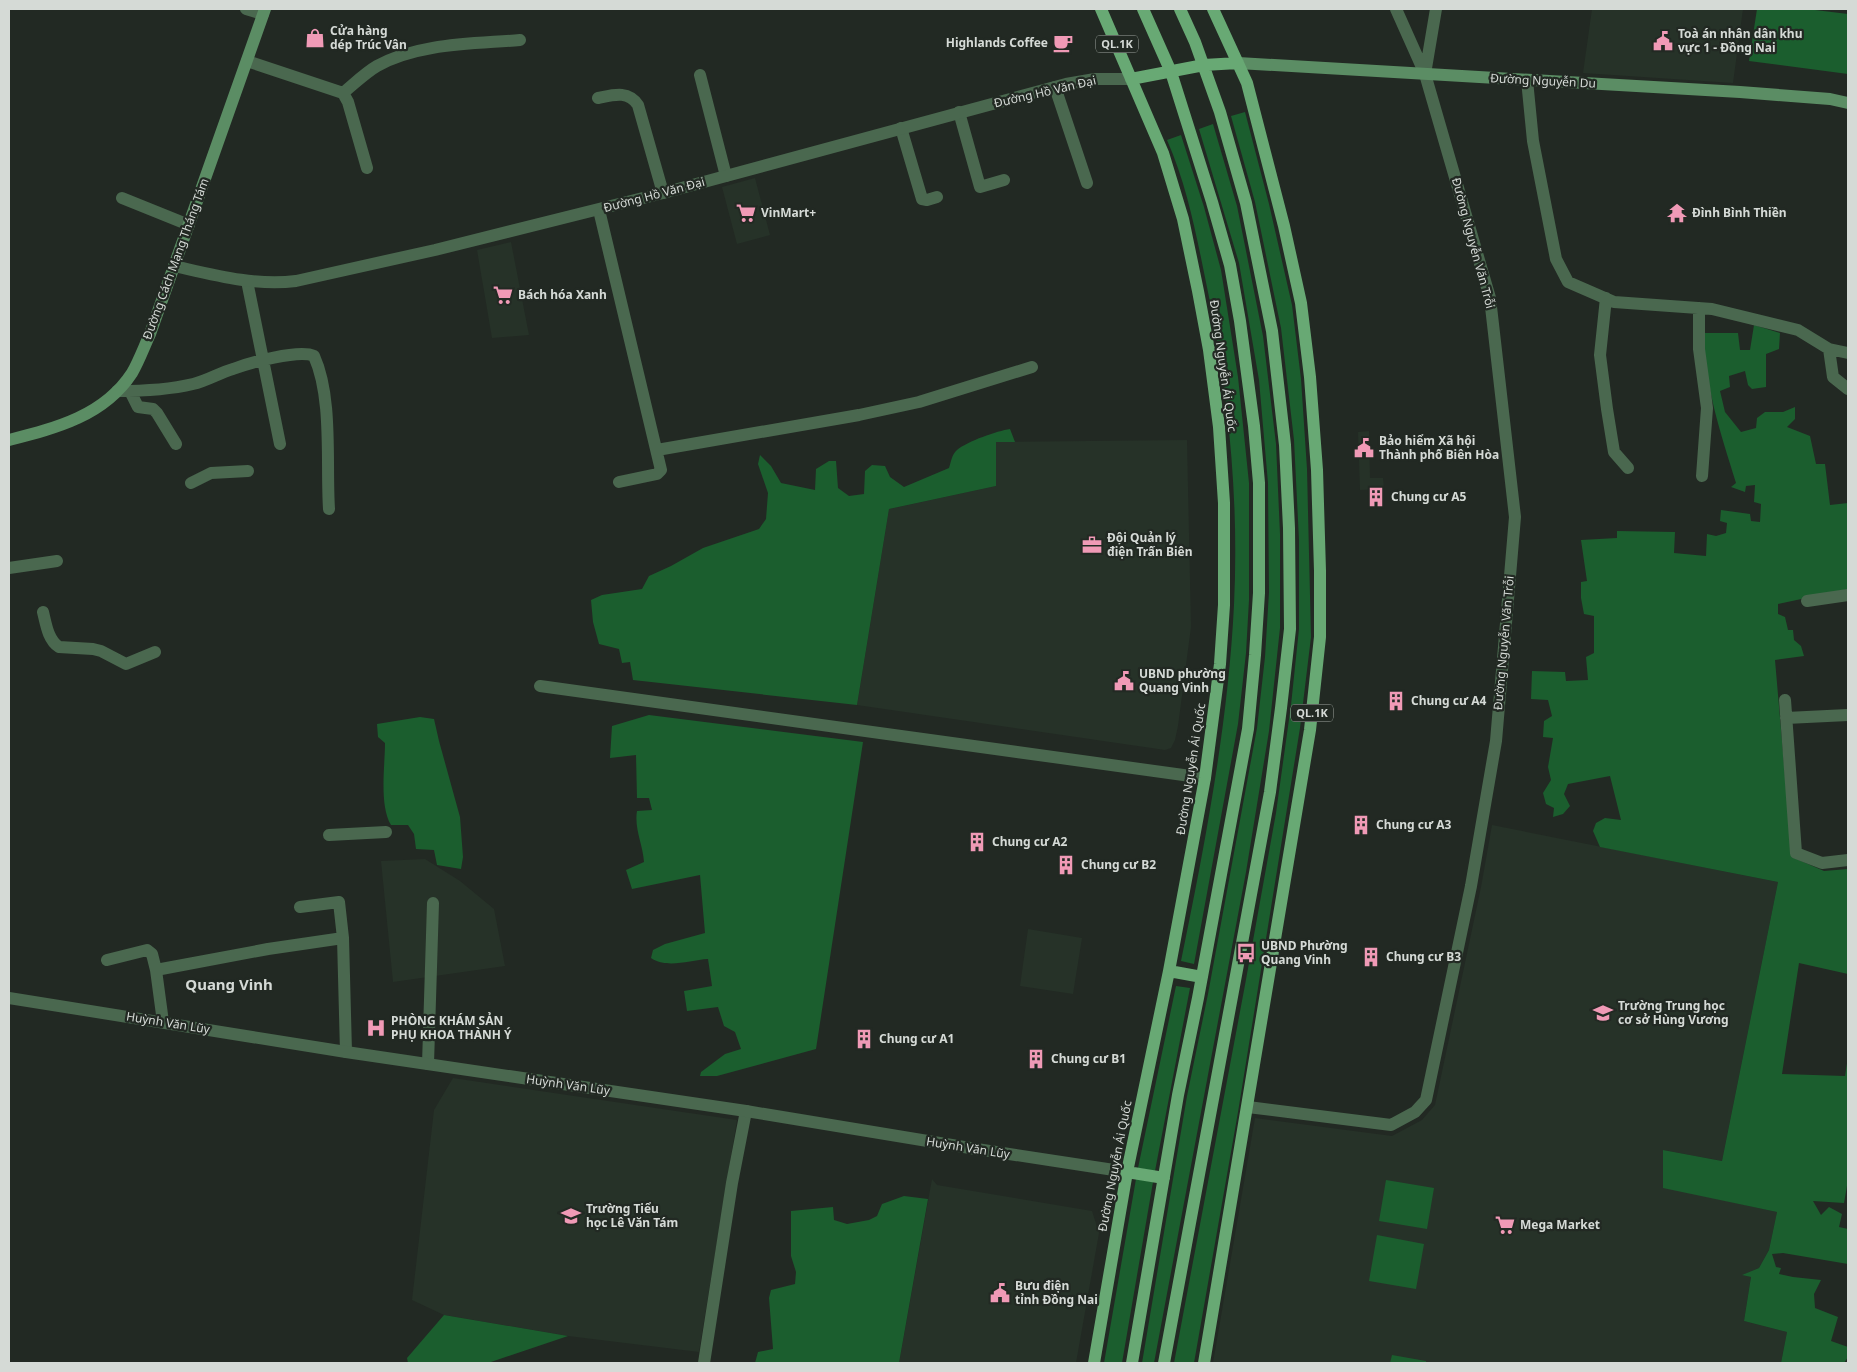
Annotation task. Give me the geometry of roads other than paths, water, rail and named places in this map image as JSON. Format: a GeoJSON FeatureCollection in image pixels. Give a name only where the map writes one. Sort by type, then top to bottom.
{"type":"FeatureCollection","features":[{"type":"Feature","properties":{"kind":"main road","name":"Đường Nguyễn Ái Quốc"},"geometry":{"type":"LineString","coordinates":[[1094,1363],[1127,1172],[1169,971],[1205,778],[1220,664],[1224,605],[1224,503],[1220,427],[1209,350],[1183,219],[1163,153],[1101,9]]}},
{"type":"Feature","properties":{"kind":"main road","name":"Đường Nguyễn Ái Quốc"},"geometry":{"type":"LineString","coordinates":[[1132,1363],[1178,1096],[1248,729],[1259,593],[1258,483],[1248,376],[1230,265],[1171,72],[1143,9]]}},
{"type":"Feature","properties":{"kind":"main road","name":"QL.1K"},"geometry":{"type":"LineString","coordinates":[[1164,1363],[1270,792],[1290,629],[1289,528],[1285,445],[1272,331],[1246,203],[1220,112],[1204,66],[1180,9]]}},
{"type":"Feature","properties":{"kind":"main road","name":"QL.1K"},"geometry":{"type":"LineString","coordinates":[[1204,1363],[1310,730],[1320,637],[1317,470],[1310,377],[1301,303],[1247,83],[1213,9]]}},
{"type":"Feature","properties":{"kind":"main road","name":"Đường Cách Mạng Tháng Tám"},"geometry":{"type":"LineString","coordinates":[[9,440],[66,424],[105,404],[124,391],[147,342],[264,11]]}},
{"type":"Feature","properties":{"kind":"main road"},"geometry":{"type":"LineString","coordinates":[[1131,79],[1204,66],[1238,63]]}},
{"type":"Feature","properties":{"kind":"main road","name":"Đường Nguyễn Du"},"geometry":{"type":"LineString","coordinates":[[1238,63],[1746,93],[1830,99],[1848,103]]}},
{"type":"Feature","properties":{"kind":"main road"},"geometry":{"type":"LineString","coordinates":[[1169,971],[1202,977]]}},
{"type":"Feature","properties":{"kind":"main road"},"geometry":{"type":"LineString","coordinates":[[1127,1172],[1164,1178]]}},
{"type":"Feature","properties":{"kind":"street"},"geometry":{"type":"LineString","coordinates":[[246,9],[264,11]]}},
{"type":"Feature","properties":{"kind":"street","name":"Đường Nguyễn Văn Trỗi"},"geometry":{"type":"LineString","coordinates":[[1248,1107],[1391,1125],[1415,1112],[1426,1100],[1473,876],[1496,741],[1515,517],[1490,298],[1425,74],[1396,9]]}},
{"type":"Feature","properties":{"kind":"street"},"geometry":{"type":"LineString","coordinates":[[1425,74],[1436,9]]}},
{"type":"Feature","properties":{"kind":"street"},"geometry":{"type":"LineString","coordinates":[[344,92],[376,67],[403,54],[426,49],[520,40]]}},
{"type":"Feature","properties":{"kind":"street"},"geometry":{"type":"LineString","coordinates":[[247,61],[344,92]]}},
{"type":"Feature","properties":{"kind":"street"},"geometry":{"type":"LineString","coordinates":[[700,75],[726,176]]}},
{"type":"Feature","properties":{"kind":"street","name":"Đường Hồ Văn Đại"},"geometry":{"type":"LineString","coordinates":[[174,266],[247,281],[273,283],[296,281],[435,250],[598,210],[1055,87],[1095,79],[1131,79]]}},
{"type":"Feature","properties":{"kind":"street"},"geometry":{"type":"LineString","coordinates":[[1527,80],[1533,141],[1556,259],[1568,282],[1614,302],[1712,309],[1798,330],[1829,350],[1848,353]]}},
{"type":"Feature","properties":{"kind":"street"},"geometry":{"type":"LineString","coordinates":[[1055,87],[1087,183]]}},
{"type":"Feature","properties":{"kind":"street"},"geometry":{"type":"LineString","coordinates":[[344,92],[367,168]]}},
{"type":"Feature","properties":{"kind":"street"},"geometry":{"type":"LineString","coordinates":[[598,98],[620,93],[631,97],[638,105],[663,193]]}},
{"type":"Feature","properties":{"kind":"street"},"geometry":{"type":"LineString","coordinates":[[959,112],[980,187],[1004,180]]}},
{"type":"Feature","properties":{"kind":"street"},"geometry":{"type":"LineString","coordinates":[[901,128],[922,199],[927,200],[938,197]]}},
{"type":"Feature","properties":{"kind":"street"},"geometry":{"type":"LineString","coordinates":[[122,198],[189,225]]}},
{"type":"Feature","properties":{"kind":"street"},"geometry":{"type":"LineString","coordinates":[[598,210],[657,450],[660,473],[619,482]]}},
{"type":"Feature","properties":{"kind":"street"},"geometry":{"type":"LineString","coordinates":[[247,281],[280,444]]}},
{"type":"Feature","properties":{"kind":"street"},"geometry":{"type":"LineString","coordinates":[[1606,298],[1600,355],[1614,452],[1628,468]]}},
{"type":"Feature","properties":{"kind":"street"},"geometry":{"type":"LineString","coordinates":[[1699,308],[1699,349],[1707,408],[1702,476]]}},
{"type":"Feature","properties":{"kind":"street"},"geometry":{"type":"LineString","coordinates":[[1829,350],[1832,377],[1848,389]]}},
{"type":"Feature","properties":{"kind":"street"},"geometry":{"type":"LineString","coordinates":[[124,391],[164,390],[196,384],[232,369],[262,360],[300,353],[314,356],[320,370],[325,402],[329,509]]}},
{"type":"Feature","properties":{"kind":"street"},"geometry":{"type":"LineString","coordinates":[[657,450],[859,415],[919,402],[1032,367]]}},
{"type":"Feature","properties":{"kind":"street"},"geometry":{"type":"LineString","coordinates":[[124,391],[138,407],[153,409],[157,413],[176,444]]}},
{"type":"Feature","properties":{"kind":"street"},"geometry":{"type":"LineString","coordinates":[[191,483],[211,473],[248,471]]}},
{"type":"Feature","properties":{"kind":"street"},"geometry":{"type":"LineString","coordinates":[[9,568],[57,561]]}},
{"type":"Feature","properties":{"kind":"street"},"geometry":{"type":"LineString","coordinates":[[1807,601],[1848,595]]}},
{"type":"Feature","properties":{"kind":"street"},"geometry":{"type":"LineString","coordinates":[[43,612],[50,637],[54,644],[59,647],[101,651],[126,664],[155,652]]}},
{"type":"Feature","properties":{"kind":"street"},"geometry":{"type":"LineString","coordinates":[[540,686],[1205,778]]}},
{"type":"Feature","properties":{"kind":"street"},"geometry":{"type":"LineString","coordinates":[[1785,700],[1796,854],[1822,863],[1848,860]]}},
{"type":"Feature","properties":{"kind":"street"},"geometry":{"type":"LineString","coordinates":[[1786,718],[1848,715]]}},
{"type":"Feature","properties":{"kind":"street"},"geometry":{"type":"LineString","coordinates":[[329,835],[386,832]]}},
{"type":"Feature","properties":{"kind":"street"},"geometry":{"type":"LineString","coordinates":[[300,907],[339,902],[343,938],[346,1052]]}},
{"type":"Feature","properties":{"kind":"street"},"geometry":{"type":"LineString","coordinates":[[428,1064],[433,902]]}},
{"type":"Feature","properties":{"kind":"street"},"geometry":{"type":"LineString","coordinates":[[156,970],[268,949],[343,938]]}},
{"type":"Feature","properties":{"kind":"street"},"geometry":{"type":"LineString","coordinates":[[107,960],[147,950],[152,954],[163,1022]]}},
{"type":"Feature","properties":{"kind":"street","name":"Huỳnh Văn Lũy"},"geometry":{"type":"LineString","coordinates":[[9,998],[346,1052],[746,1111],[1127,1172]]}},
{"type":"Feature","properties":{"kind":"street"},"geometry":{"type":"LineString","coordinates":[[704,1363],[732,1183],[746,1111]]}},
{"type":"Feature","properties":{"kind":"place","name":"Cửa hàng dép Trúc Vân"},"geometry":{"type":"Point","coordinates":[315,38]}},
{"type":"Feature","properties":{"kind":"place","name":"Toà án nhân dân khu vực 1 - Đồng Nai"},"geometry":{"type":"Point","coordinates":[1663,41]}},
{"type":"Feature","properties":{"kind":"place","name":"Highlands Coffee"},"geometry":{"type":"Point","coordinates":[1063,43]}},
{"type":"Feature","properties":{"kind":"place","name":"VinMart+"},"geometry":{"type":"Point","coordinates":[746,213]}},
{"type":"Feature","properties":{"kind":"place","name":"Đình Bình Thiền"},"geometry":{"type":"Point","coordinates":[1677,213]}},
{"type":"Feature","properties":{"kind":"place","name":"Bách hóa Xanh"},"geometry":{"type":"Point","coordinates":[503,295]}},
{"type":"Feature","properties":{"kind":"place","name":"Bảo hiểm Xã hội Thành phố Biên Hòa"},"geometry":{"type":"Point","coordinates":[1364,448]}},
{"type":"Feature","properties":{"kind":"place","name":"Chung cư A5"},"geometry":{"type":"Point","coordinates":[1376,497]}},
{"type":"Feature","properties":{"kind":"place","name":"Đội Quản lý điện Trấn Biên"},"geometry":{"type":"Point","coordinates":[1092,545]}},
{"type":"Feature","properties":{"kind":"place","name":"UBND phường Quang Vinh"},"geometry":{"type":"Point","coordinates":[1124,681]}},
{"type":"Feature","properties":{"kind":"place","name":"Chung cư A4"},"geometry":{"type":"Point","coordinates":[1396,701]}},
{"type":"Feature","properties":{"kind":"place","name":"Chung cư A3"},"geometry":{"type":"Point","coordinates":[1361,825]}},
{"type":"Feature","properties":{"kind":"place","name":"Chung cư A2"},"geometry":{"type":"Point","coordinates":[977,842]}},
{"type":"Feature","properties":{"kind":"place","name":"Chung cư B2"},"geometry":{"type":"Point","coordinates":[1066,865]}},
{"type":"Feature","properties":{"kind":"place","name":"UBND Phường Quang Vinh"},"geometry":{"type":"Point","coordinates":[1246,953]}},
{"type":"Feature","properties":{"kind":"place","name":"Chung cư B3"},"geometry":{"type":"Point","coordinates":[1371,957]}},
{"type":"Feature","properties":{"kind":"place","name":"Trường Trung học cơ sở Hùng Vương"},"geometry":{"type":"Point","coordinates":[1603,1013]}},
{"type":"Feature","properties":{"kind":"place","name":"PHÒNG KHÁM SẢN PHỤ KHOA THÀNH Ý"},"geometry":{"type":"Point","coordinates":[376,1028]}},
{"type":"Feature","properties":{"kind":"place","name":"Chung cư A1"},"geometry":{"type":"Point","coordinates":[864,1039]}},
{"type":"Feature","properties":{"kind":"place","name":"Chung cư B1"},"geometry":{"type":"Point","coordinates":[1036,1059]}},
{"type":"Feature","properties":{"kind":"place","name":"Trường Tiểu học Lê Văn Tám"},"geometry":{"type":"Point","coordinates":[571,1216]}},
{"type":"Feature","properties":{"kind":"place","name":"Mega Market"},"geometry":{"type":"Point","coordinates":[1505,1225]}},
{"type":"Feature","properties":{"kind":"place","name":"Bưu điện tỉnh Đồng Nai"},"geometry":{"type":"Point","coordinates":[1000,1293]}},
{"type":"Feature","properties":{"kind":"district","name":"Quang Vinh"},"geometry":{"type":"Point","coordinates":[229,985]}}]}
